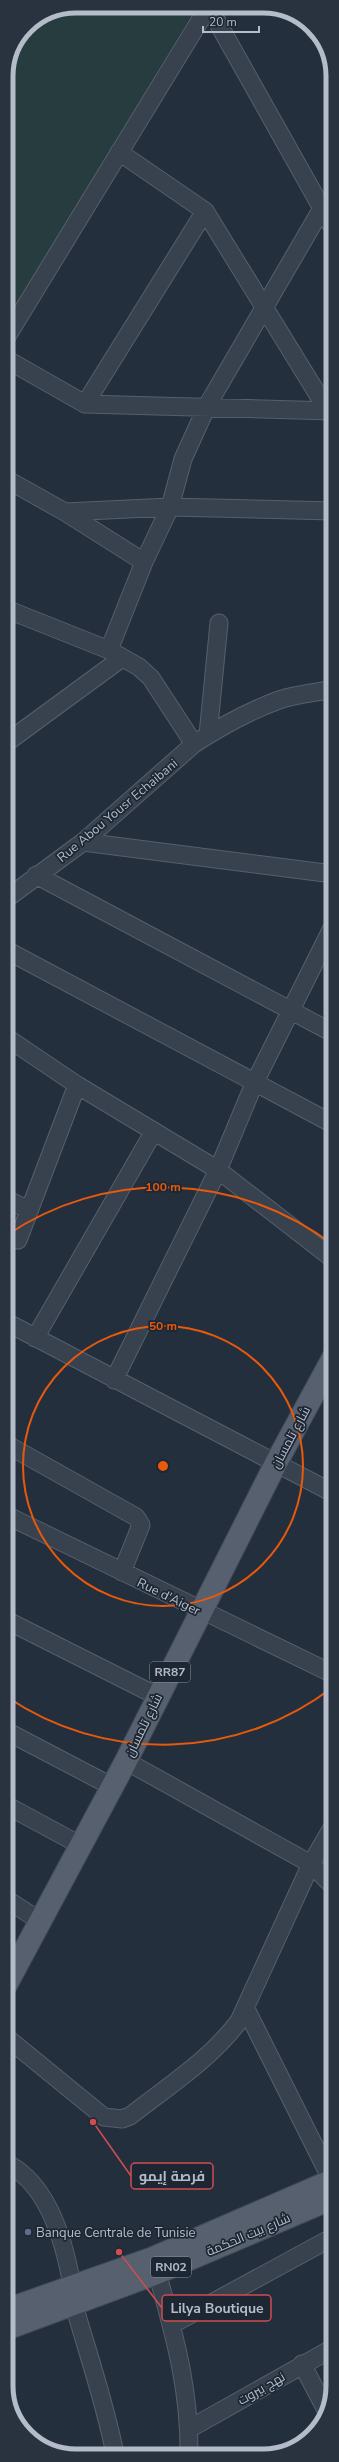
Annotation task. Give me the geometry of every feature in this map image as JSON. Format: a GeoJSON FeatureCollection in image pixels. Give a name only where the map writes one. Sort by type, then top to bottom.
{"type":"FeatureCollection","features":[{"type":"Feature","properties":{"kind":"main road","name":"شارع تلمسان"},"geometry":{"type":"LineString","coordinates":[[13,1972],[111,1786],[126,1761],[157,1696],[276,1462],[326,1371]]}},
{"type":"Feature","properties":{"kind":"main road","name":"شارع بيت الحكمة"},"geometry":{"type":"LineString","coordinates":[[13,2308],[73,2294],[155,2265],[326,2189]]}},
{"type":"Feature","properties":{"kind":"main road","name":"شارع بيت الحكمة"},"geometry":{"type":"LineString","coordinates":[[13,2325],[73,2294]]}},
{"type":"Feature","properties":{"kind":"street"},"geometry":{"type":"LineString","coordinates":[[13,326],[205,13]]}},
{"type":"Feature","properties":{"kind":"street"},"geometry":{"type":"LineString","coordinates":[[212,13],[326,204]]}},
{"type":"Feature","properties":{"kind":"street"},"geometry":{"type":"LineString","coordinates":[[119,152],[205,211],[263,307],[326,405]]}},
{"type":"Feature","properties":{"kind":"street"},"geometry":{"type":"LineString","coordinates":[[13,737],[115,654],[144,562],[170,507],[183,459],[207,406],[263,307],[326,208]]}},
{"type":"Feature","properties":{"kind":"street"},"geometry":{"type":"LineString","coordinates":[[84,404],[205,211]]}},
{"type":"Feature","properties":{"kind":"street"},"geometry":{"type":"LineString","coordinates":[[13,363],[84,404],[207,406],[326,411]]}},
{"type":"Feature","properties":{"kind":"street"},"geometry":{"type":"LineString","coordinates":[[13,483],[65,512],[144,562]]}},
{"type":"Feature","properties":{"kind":"street"},"geometry":{"type":"LineString","coordinates":[[65,512],[170,507],[326,511]]}},
{"type":"Feature","properties":{"kind":"street"},"geometry":{"type":"LineString","coordinates":[[13,612],[115,654],[140,667],[151,678],[194,744]]}},
{"type":"Feature","properties":{"kind":"street"},"geometry":{"type":"LineString","coordinates":[[208,735],[219,623]]}},
{"type":"Feature","properties":{"kind":"street","name":"Rue Abou Yousr Echaibani"},"geometry":{"type":"LineString","coordinates":[[13,890],[83,842],[194,744],[208,735],[249,713],[280,700],[326,690]]}},
{"type":"Feature","properties":{"kind":"street"},"geometry":{"type":"LineString","coordinates":[[83,842],[326,873]]}},
{"type":"Feature","properties":{"kind":"street"},"geometry":{"type":"LineString","coordinates":[[36,875],[326,1029]]}},
{"type":"Feature","properties":{"kind":"street"},"geometry":{"type":"LineString","coordinates":[[114,1380],[218,1170],[254,1084],[326,940]]}},
{"type":"Feature","properties":{"kind":"street"},"geometry":{"type":"LineString","coordinates":[[13,954],[254,1084],[326,1120]]}},
{"type":"Feature","properties":{"kind":"street"},"geometry":{"type":"LineString","coordinates":[[13,1042],[77,1085],[218,1170],[326,1254]]}},
{"type":"Feature","properties":{"kind":"street"},"geometry":{"type":"LineString","coordinates":[[18,1240],[77,1085]]}},
{"type":"Feature","properties":{"kind":"street"},"geometry":{"type":"LineString","coordinates":[[36,1338],[154,1131]]}},
{"type":"Feature","properties":{"kind":"street"},"geometry":{"type":"LineString","coordinates":[[13,1202],[29,1210]]}},
{"type":"Feature","properties":{"kind":"street"},"geometry":{"type":"LineString","coordinates":[[13,1326],[114,1380],[276,1462],[326,1489]]}},
{"type":"Feature","properties":{"kind":"street"},"geometry":{"type":"LineString","coordinates":[[13,1448],[136,1517],[141,1525],[139,1534],[122,1572]]}},
{"type":"Feature","properties":{"kind":"street","name":"Rue d'Aiger"},"geometry":{"type":"LineString","coordinates":[[13,1518],[201,1612],[326,1671]]}},
{"type":"Feature","properties":{"kind":"street"},"geometry":{"type":"LineString","coordinates":[[13,1624],[157,1696]]}},
{"type":"Feature","properties":{"kind":"street"},"geometry":{"type":"LineString","coordinates":[[13,1735],[111,1786]]}},
{"type":"Feature","properties":{"kind":"street"},"geometry":{"type":"LineString","coordinates":[[126,1761],[311,1864],[326,1879]]}},
{"type":"Feature","properties":{"kind":"street"},"geometry":{"type":"LineString","coordinates":[[13,1809],[80,1845]]}},
{"type":"Feature","properties":{"kind":"street"},"geometry":{"type":"LineString","coordinates":[[13,2043],[104,2117],[122,2120],[130,2116],[195,2065],[230,2034],[246,2009],[311,1864],[326,1838]]}},
{"type":"Feature","properties":{"kind":"street"},"geometry":{"type":"LineString","coordinates":[[13,1904],[40,1921]]}},
{"type":"Feature","properties":{"kind":"street"},"geometry":{"type":"LineString","coordinates":[[246,2009],[326,2172]]}},
{"type":"Feature","properties":{"kind":"street"},"geometry":{"type":"LineString","coordinates":[[13,2167],[30,2179],[40,2194],[64,2249],[73,2294],[113,2449]]}},
{"type":"Feature","properties":{"kind":"street"},"geometry":{"type":"LineString","coordinates":[[173,2324],[326,2241]]}},
{"type":"Feature","properties":{"kind":"street"},"geometry":{"type":"LineString","coordinates":[[155,2265],[173,2324],[181,2367],[189,2429],[188,2449]]}},
{"type":"Feature","properties":{"kind":"street","name":"نهج بيروت"},"geometry":{"type":"LineString","coordinates":[[189,2429],[326,2352]]}},
{"type":"Feature","properties":{"kind":"street"},"geometry":{"type":"LineString","coordinates":[[302,2364],[323,2404]]}},
{"type":"Feature","properties":{"kind":"green space"},"geometry":{"type":"Polygon","coordinates":[[[193,13],[13,312],[13,76],[14,63],[24,41],[31,31],[41,24],[63,14],[193,13]]]}},
{"type":"Feature","properties":{"kind":"place","name":"فرصة إيمو"},"geometry":{"type":"Point","coordinates":[93,2122]}},
{"type":"Feature","properties":{"kind":"place","name":"Banque Centrale de Tunisie"},"geometry":{"type":"Point","coordinates":[28,2232]}},
{"type":"Feature","properties":{"kind":"place","name":"Lilya Boutique"},"geometry":{"type":"Point","coordinates":[119,2252]}}]}
